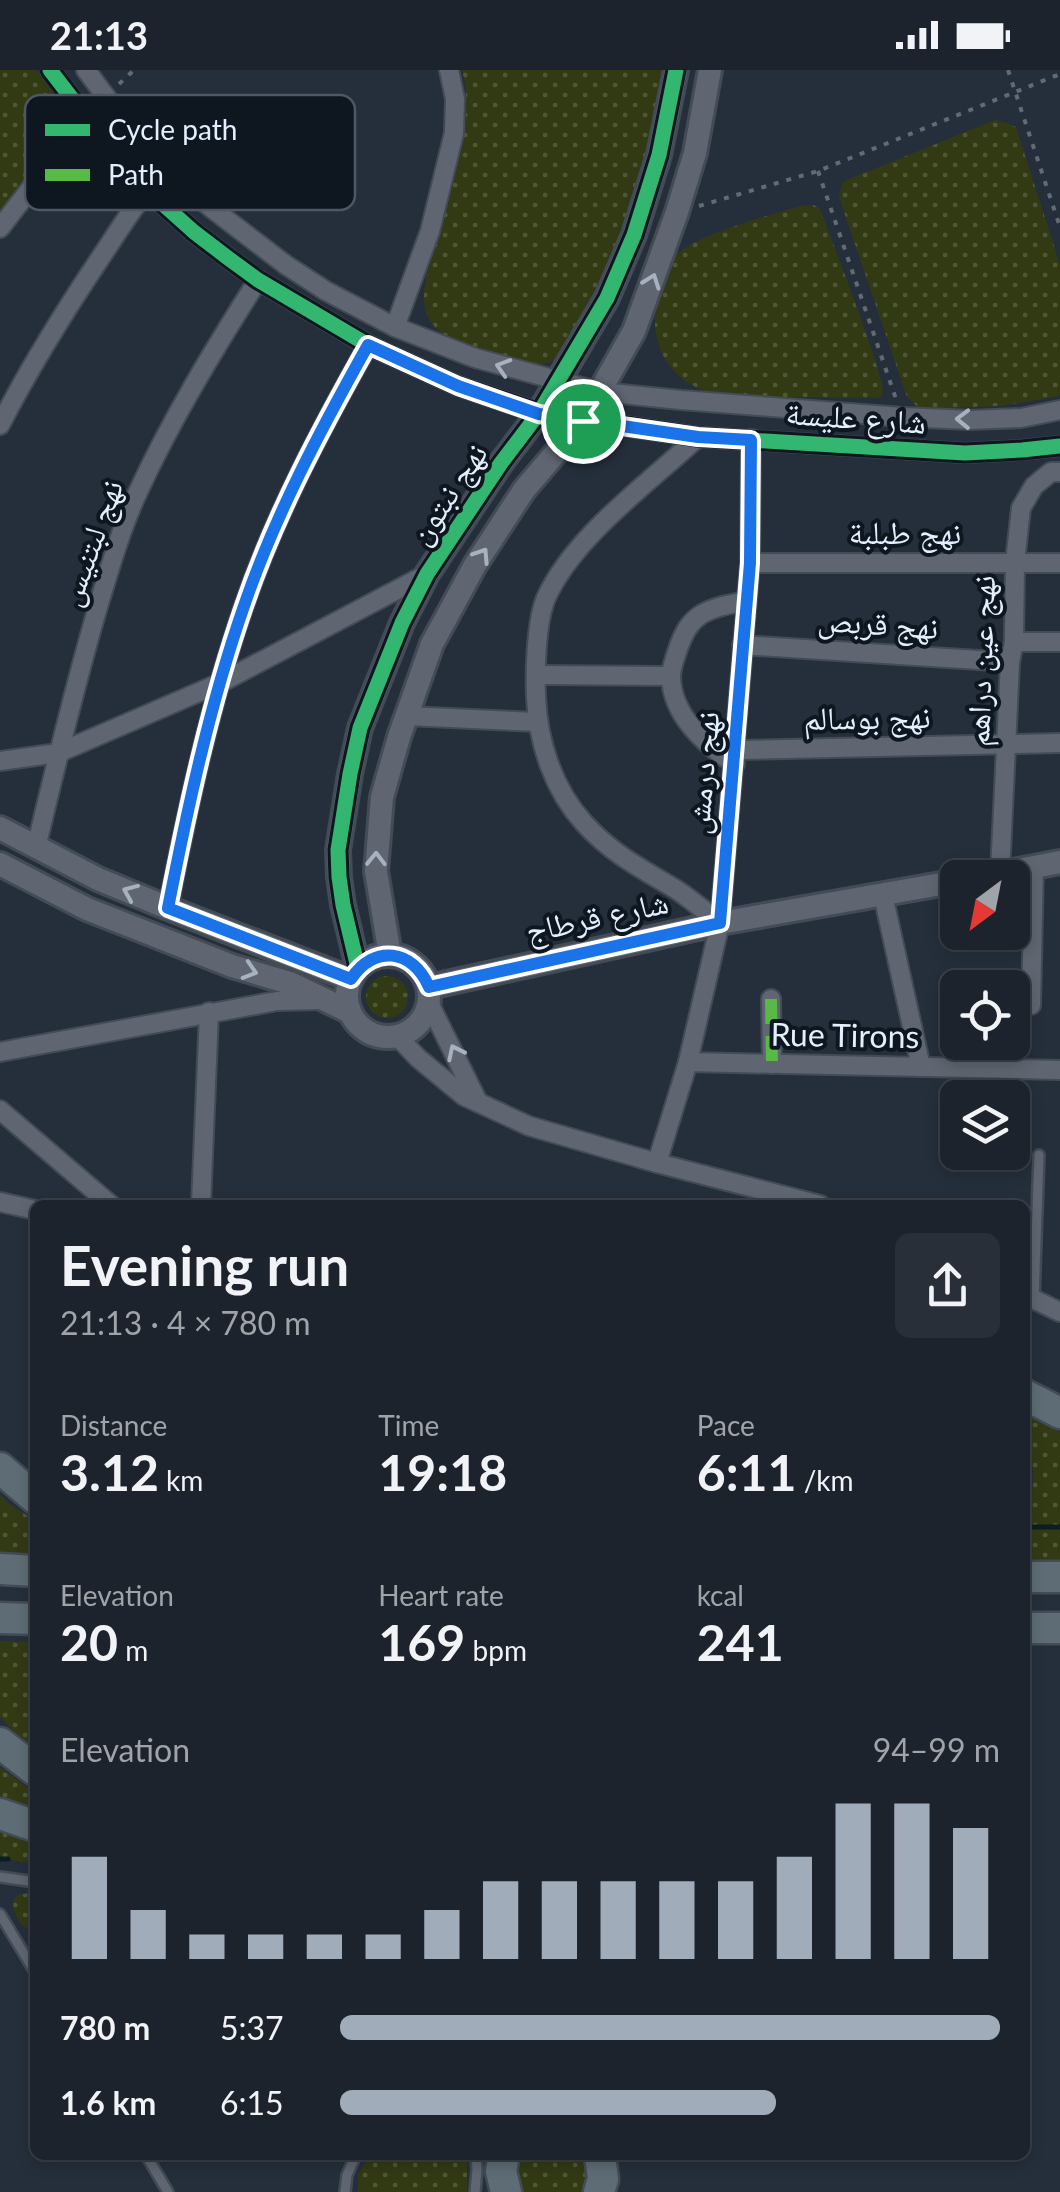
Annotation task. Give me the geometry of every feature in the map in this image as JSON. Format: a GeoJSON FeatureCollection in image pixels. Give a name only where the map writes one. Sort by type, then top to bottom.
{"type":"FeatureCollection","features":[{"type":"Feature","properties":{"kind":"highway"},"geometry":{"type":"LineString","coordinates":[[1030,1398],[1060,1413]]}},
{"type":"Feature","properties":{"kind":"highway"},"geometry":{"type":"LineString","coordinates":[[0,1468],[30,1494]]}},
{"type":"Feature","properties":{"kind":"highway"},"geometry":{"type":"LineString","coordinates":[[0,1569],[30,1571]]}},
{"type":"Feature","properties":{"kind":"highway"},"geometry":{"type":"LineString","coordinates":[[1030,1577],[1060,1577]]}},
{"type":"Feature","properties":{"kind":"highway"},"geometry":{"type":"LineString","coordinates":[[0,1618],[30,1619]]}},
{"type":"Feature","properties":{"kind":"highway"},"geometry":{"type":"LineString","coordinates":[[1030,1628],[1060,1628]]}},
{"type":"Feature","properties":{"kind":"highway"},"geometry":{"type":"LineString","coordinates":[[0,1743],[30,1766]]}},
{"type":"Feature","properties":{"kind":"highway"},"geometry":{"type":"LineString","coordinates":[[0,1814],[30,1824]]}},
{"type":"Feature","properties":{"kind":"street","name":"شارع عليسة"},"geometry":{"type":"LineString","coordinates":[[50,70],[69,95]]}},
{"type":"Feature","properties":{"kind":"street","name":"شارع عليسة"},"geometry":{"type":"LineString","coordinates":[[86,70],[105,95]]}},
{"type":"Feature","properties":{"kind":"street"},"geometry":{"type":"LineString","coordinates":[[395,327],[430,231],[454,133],[455,99],[449,70]]}},
{"type":"Feature","properties":{"kind":"street","name":"نهج نبتون"},"geometry":{"type":"LineString","coordinates":[[354,973],[338,850],[360,728],[427,574],[501,463],[539,414],[607,298],[634,234],[659,154],[676,70]]}},
{"type":"Feature","properties":{"kind":"street","name":"نهج نبتون"},"geometry":{"type":"LineString","coordinates":[[390,955],[377,885],[376,843],[382,797],[432,644],[475,565],[524,490],[583,421],[634,331],[695,153],[710,70]]}},
{"type":"Feature","properties":{"kind":"street"},"geometry":{"type":"LineString","coordinates":[[0,228],[25,196]]}},
{"type":"Feature","properties":{"kind":"street"},"geometry":{"type":"LineString","coordinates":[[0,425],[64,312],[132,210]]}},
{"type":"Feature","properties":{"kind":"street","name":"شارع عليسة"},"geometry":{"type":"LineString","coordinates":[[169,210],[258,280],[368,345],[458,386],[539,414],[698,437],[965,452],[1060,446]]}},
{"type":"Feature","properties":{"kind":"street","name":"شارع عليسة"},"geometry":{"type":"LineString","coordinates":[[214,210],[286,266],[395,327],[474,358],[601,392],[970,420],[1021,418],[1060,410]]}},
{"type":"Feature","properties":{"kind":"street","name":"نهج لبتنيس"},"geometry":{"type":"LineString","coordinates":[[36,848],[81,665],[136,497],[228,327],[258,280]]}},
{"type":"Feature","properties":{"kind":"street"},"geometry":{"type":"LineString","coordinates":[[168,908],[188,807],[244,604],[282,508],[368,345]]}},
{"type":"Feature","properties":{"kind":"street"},"geometry":{"type":"LineString","coordinates":[[698,437],[604,520],[562,571],[545,600],[536,675],[538,722],[550,771],[582,821],[612,850],[720,923]]}},
{"type":"Feature","properties":{"kind":"street","name":"نهج درمش"},"geometry":{"type":"LineString","coordinates":[[657,1163],[688,1062],[720,923],[750,563],[751,440]]}},
{"type":"Feature","properties":{"kind":"street","name":"نهج عين دراهم"},"geometry":{"type":"LineString","coordinates":[[1001,860],[1021,508],[1034,486],[1050,472],[1060,472]]}},
{"type":"Feature","properties":{"kind":"street","name":"نهج طبلبة"},"geometry":{"type":"LineString","coordinates":[[750,563],[1060,563]]}},
{"type":"Feature","properties":{"kind":"street"},"geometry":{"type":"LineString","coordinates":[[0,761],[58,753],[220,683],[427,574]]}},
{"type":"Feature","properties":{"kind":"street"},"geometry":{"type":"LineString","coordinates":[[735,757],[718,754],[692,729],[676,702],[671,676],[674,658],[690,622],[722,605],[747,601]]}},
{"type":"Feature","properties":{"kind":"street"},"geometry":{"type":"LineString","coordinates":[[1014,642],[1060,642]]}},
{"type":"Feature","properties":{"kind":"street","name":"نهج قربص"},"geometry":{"type":"LineString","coordinates":[[742,645],[1010,662]]}},
{"type":"Feature","properties":{"kind":"street"},"geometry":{"type":"LineString","coordinates":[[536,675],[671,676]]}},
{"type":"Feature","properties":{"kind":"street"},"geometry":{"type":"LineString","coordinates":[[406,716],[538,722]]}},
{"type":"Feature","properties":{"kind":"street","name":"نهج بوسالم"},"geometry":{"type":"LineString","coordinates":[[735,757],[1060,743]]}},
{"type":"Feature","properties":{"kind":"street"},"geometry":{"type":"LineString","coordinates":[[0,828],[98,879],[168,908],[354,973]]}},
{"type":"Feature","properties":{"kind":"street"},"geometry":{"type":"LineString","coordinates":[[1030,867],[1060,862]]}},
{"type":"Feature","properties":{"kind":"street"},"geometry":{"type":"LineString","coordinates":[[0,864],[87,909],[232,966],[290,983],[350,1012]]}},
{"type":"Feature","properties":{"kind":"street"},"geometry":{"type":"LineString","coordinates":[[1031,1005],[1034,866]]}},
{"type":"Feature","properties":{"kind":"street","name":"شارع قرطاج"},"geometry":{"type":"LineString","coordinates":[[429,995],[720,923],[940,884]]}},
{"type":"Feature","properties":{"kind":"street"},"geometry":{"type":"LineString","coordinates":[[884,895],[921,1067]]}},
{"type":"Feature","properties":{"kind":"street"},"geometry":{"type":"LineString","coordinates":[[429,995],[424,1018],[412,1030],[398,1037],[383,1038],[358,1024],[350,1012],[347,995],[354,973],[372,958],[390,955],[415,964],[424,974],[429,995],[478,1102]]}},
{"type":"Feature","properties":{"kind":"street"},"geometry":{"type":"LineString","coordinates":[[0,1052],[277,1001],[325,1000]]}},
{"type":"Feature","properties":{"kind":"street"},"geometry":{"type":"LineString","coordinates":[[770,1000],[772,1064]]}},
{"type":"Feature","properties":{"kind":"street"},"geometry":{"type":"LineString","coordinates":[[202,1200],[209,1012]]}},
{"type":"Feature","properties":{"kind":"street"},"geometry":{"type":"LineString","coordinates":[[398,1037],[464,1096],[529,1126],[801,1200]]}},
{"type":"Feature","properties":{"kind":"street","name":"Rue Tirons"},"geometry":{"type":"LineString","coordinates":[[688,1062],[1060,1070]]}},
{"type":"Feature","properties":{"kind":"street"},"geometry":{"type":"LineString","coordinates":[[0,1110],[105,1200]]}},
{"type":"Feature","properties":{"kind":"street"},"geometry":{"type":"LineString","coordinates":[[0,1202],[30,1209]]}},
{"type":"Feature","properties":{"kind":"street"},"geometry":{"type":"LineString","coordinates":[[1030,1297],[1060,1312]]}},
{"type":"Feature","properties":{"kind":"lane"},"geometry":{"type":"LineString","coordinates":[[1030,1283],[1039,1156]]}},
{"type":"Feature","properties":{"kind":"lane"},"geometry":{"type":"LineString","coordinates":[[0,1877],[30,1881]]}},
{"type":"Feature","properties":{"kind":"lane"},"geometry":{"type":"LineString","coordinates":[[0,1914],[30,1964]]}},
{"type":"Feature","properties":{"kind":"lane"},"geometry":{"type":"LineString","coordinates":[[149,2160],[168,2192]]}},
{"type":"Feature","properties":{"kind":"lane"},"geometry":{"type":"LineString","coordinates":[[345,2192],[354,2160]]}},
{"type":"Feature","properties":{"kind":"lane"},"geometry":{"type":"LineString","coordinates":[[475,2192],[477,2170],[498,2168]]}},
{"type":"Feature","properties":{"kind":"path"},"geometry":{"type":"LineString","coordinates":[[1008,70],[1060,227]]}},
{"type":"Feature","properties":{"kind":"path"},"geometry":{"type":"LineString","coordinates":[[677,212],[818,172],[1060,74]]}},
{"type":"Feature","properties":{"kind":"path"},"geometry":{"type":"LineString","coordinates":[[818,172],[902,417]]}},
{"type":"Feature","properties":{"kind":"green space"},"geometry":{"type":"Polygon","coordinates":[[[0,70],[36,70],[55,95],[25,95],[25,189],[0,220],[0,70]]]}},
{"type":"Feature","properties":{"kind":"green space"},"geometry":{"type":"Polygon","coordinates":[[[462,70],[666,70],[643,172],[621,243],[570,345],[546,363],[515,363],[458,342],[441,333],[426,311],[426,281],[463,136],[466,91],[462,70]]]}},
{"type":"Feature","properties":{"kind":"green space"},"geometry":{"type":"Polygon","coordinates":[[[995,120],[1016,127],[1060,265],[1060,396],[999,406],[920,409],[907,397],[839,197],[842,184],[995,120]]]}},
{"type":"Feature","properties":{"kind":"green space"},"geometry":{"type":"Polygon","coordinates":[[[814,205],[822,214],[857,307],[882,382],[882,395],[734,397],[692,385],[668,364],[656,336],[656,304],[671,260],[689,246],[719,232],[814,205]]]}},
{"type":"Feature","properties":{"kind":"green space"},"geometry":{"type":"Polygon","coordinates":[[[387,976],[402,982],[408,997],[402,1012],[387,1018],[372,1012],[366,997],[372,982],[387,976]]]}},
{"type":"Feature","properties":{"kind":"green space"},"geometry":{"type":"Polygon","coordinates":[[[1030,1417],[1060,1432],[1060,1567],[1030,1568],[1033,1471],[1030,1417]]]}},
{"type":"Feature","properties":{"kind":"green space"},"geometry":{"type":"Polygon","coordinates":[[[0,1495],[30,1517],[30,1561],[0,1559],[0,1495]]]}},
{"type":"Feature","properties":{"kind":"green space"},"geometry":{"type":"Polygon","coordinates":[[[0,1641],[30,1642],[30,1749],[0,1717],[0,1641]]]}},
{"type":"Feature","properties":{"kind":"green space"},"geometry":{"type":"Polygon","coordinates":[[[0,1767],[30,1789],[30,1818],[0,1807],[0,1767]]]}},
{"type":"Feature","properties":{"kind":"green space"},"geometry":{"type":"Polygon","coordinates":[[[0,1818],[30,1831],[30,1863],[0,1858],[0,1818]]]}},
{"type":"Feature","properties":{"kind":"green space"},"geometry":{"type":"Polygon","coordinates":[[[30,1893],[30,1928],[22,1924],[14,1910],[17,1895],[30,1893]]]}},
{"type":"Feature","properties":{"kind":"green space"},"geometry":{"type":"Polygon","coordinates":[[[366,2160],[467,2160],[467,2192],[358,2192],[358,2175],[366,2160]]]}},
{"type":"Feature","properties":{"kind":"green space"},"geometry":{"type":"Polygon","coordinates":[[[587,2160],[589,2184],[584,2192],[518,2192],[512,2162],[587,2160]]]}},
{"type":"Feature","properties":{"kind":"waterway"},"geometry":{"type":"LineString","coordinates":[[1030,1527],[1060,1527]]}},
{"type":"Feature","properties":{"kind":"waterway"},"geometry":{"type":"LineString","coordinates":[[0,1859],[8,1859]]}},
{"type":"Feature","properties":{"kind":"marked path"},"geometry":{"type":"LineString","coordinates":[[771,999],[772,1064]]}},
{"type":"Feature","properties":{"kind":"cycle path"},"geometry":{"type":"LineString","coordinates":[[50,70],[69,95]]}},
{"type":"Feature","properties":{"kind":"cycle path"},"geometry":{"type":"LineString","coordinates":[[358,968],[343,905],[338,850],[360,728],[402,623],[427,574],[539,413],[607,298],[634,235],[659,155],[676,70]]}},
{"type":"Feature","properties":{"kind":"cycle path"},"geometry":{"type":"LineString","coordinates":[[169,210],[258,280],[368,345],[458,386],[539,413],[698,437],[965,453],[1060,446]]}},
{"type":"Feature","properties":{"kind":"route"},"geometry":{"type":"LineString","coordinates":[[368,345],[458,386],[539,414],[583,421],[751,440],[750,563],[720,923],[429,987],[424,974],[403,958],[372,958],[351,979],[168,908],[188,807],[244,604],[282,508],[368,345]]}}]}
